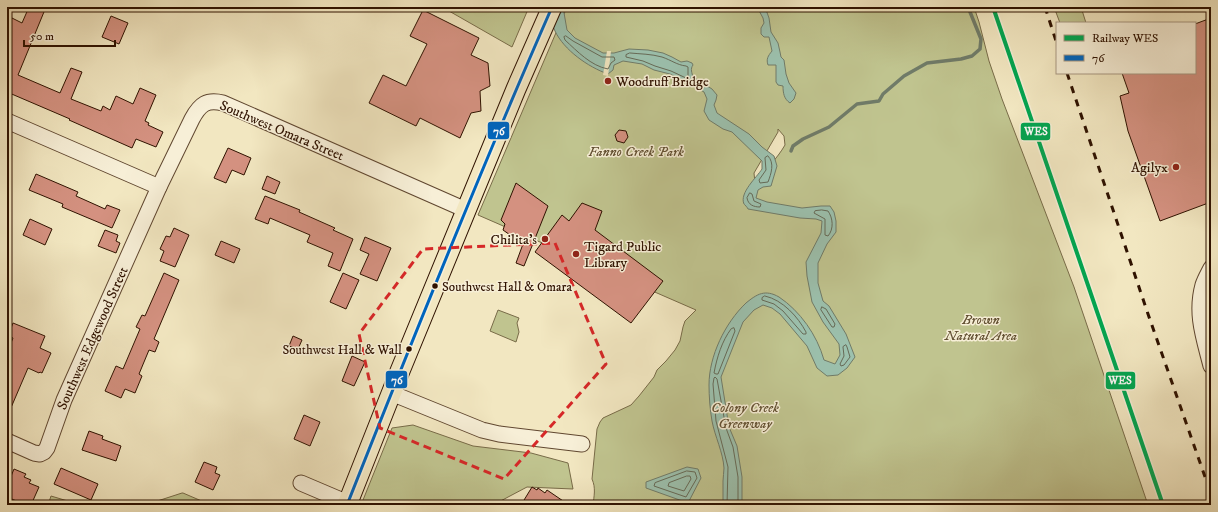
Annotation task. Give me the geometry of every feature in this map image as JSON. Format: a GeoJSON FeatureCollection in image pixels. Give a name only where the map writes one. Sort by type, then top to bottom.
{"type":"FeatureCollection","features":[{"type":"Feature","properties":{"kind":"main road"},"geometry":{"type":"LineString","coordinates":[[347,504],[466,210],[549,14]]}},
{"type":"Feature","properties":{"kind":"street","name":"Southwest Omara Street"},"geometry":{"type":"LineString","coordinates":[[158,187],[196,112],[209,101],[215,101],[223,102],[466,210]]}},
{"type":"Feature","properties":{"kind":"street"},"geometry":{"type":"LineString","coordinates":[[7,121],[158,187]]}},
{"type":"Feature","properties":{"kind":"street","name":"Southwest Edgewood Street"},"geometry":{"type":"LineString","coordinates":[[7,442],[40,454],[47,448],[64,400],[158,187]]}},
{"type":"Feature","properties":{"kind":"street"},"geometry":{"type":"LineString","coordinates":[[1211,268],[1203,284],[1200,301],[1200,322],[1211,366]]}},
{"type":"Feature","properties":{"kind":"street"},"geometry":{"type":"LineString","coordinates":[[391,393],[482,430],[499,434],[582,444]]}},
{"type":"Feature","properties":{"kind":"street"},"geometry":{"type":"LineString","coordinates":[[301,483],[347,504]]}},
{"type":"Feature","properties":{"kind":"highlighted area"},"geometry":{"type":"Polygon","coordinates":[[[555,243],[606,364],[504,479],[380,428],[359,334],[423,249],[555,243]]]}},
{"type":"Feature","properties":{"kind":"green space"},"geometry":{"type":"Polygon","coordinates":[[[442,7],[529,7],[512,47],[442,7]]]}},
{"type":"Feature","properties":{"kind":"green space"},"geometry":{"type":"Polygon","coordinates":[[[567,7],[974,7],[989,61],[1002,99],[1074,287],[1148,505],[593,505],[594,489],[592,479],[597,429],[600,422],[603,418],[631,405],[639,396],[654,377],[657,370],[675,350],[680,341],[685,321],[696,310],[478,215],[567,7]],[[778,129],[778,132],[754,173],[755,183],[782,150],[785,145],[784,136],[778,129]]]}},
{"type":"Feature","properties":{"kind":"green space"},"geometry":{"type":"Polygon","coordinates":[[[1054,7],[1081,7],[1086,22],[1060,22],[1054,7]]]}},
{"type":"Feature","properties":{"kind":"green space"},"geometry":{"type":"Polygon","coordinates":[[[498,310],[519,318],[517,323],[519,332],[516,342],[490,331],[498,310]]]}},
{"type":"Feature","properties":{"kind":"green space"},"geometry":{"type":"Polygon","coordinates":[[[413,425],[473,446],[531,453],[568,463],[573,489],[527,487],[493,505],[361,505],[392,428],[413,425]]]}},
{"type":"Feature","properties":{"kind":"green space"},"geometry":{"type":"Polygon","coordinates":[[[182,493],[211,505],[145,505],[182,493]]]}},
{"type":"Feature","properties":{"kind":"green space"},"geometry":{"type":"Polygon","coordinates":[[[51,496],[81,505],[48,505],[51,496]]]}},
{"type":"Feature","properties":{"kind":"water"},"geometry":{"type":"Polygon","coordinates":[[[548,7],[563,7],[567,30],[575,38],[603,53],[614,53],[629,49],[648,50],[663,53],[681,62],[687,61],[692,63],[693,77],[712,89],[717,95],[714,105],[717,113],[749,134],[774,156],[777,166],[771,186],[763,187],[758,190],[756,198],[767,202],[802,208],[830,206],[834,212],[836,232],[827,244],[818,263],[818,283],[823,301],[829,306],[846,334],[855,357],[847,368],[838,375],[827,376],[817,368],[807,346],[780,314],[772,308],[763,305],[754,310],[743,322],[721,377],[729,427],[737,446],[742,477],[742,505],[723,505],[724,468],[721,450],[711,417],[709,385],[715,352],[725,330],[738,311],[754,297],[769,293],[779,297],[801,316],[817,342],[824,360],[835,364],[840,355],[839,344],[823,322],[812,302],[807,276],[806,262],[821,233],[822,221],[748,209],[744,204],[744,195],[749,185],[762,169],[762,161],[732,132],[723,129],[709,120],[704,111],[707,99],[704,92],[670,74],[654,70],[642,64],[623,61],[614,65],[613,70],[608,74],[600,71],[577,57],[564,45],[552,25],[548,7]]]}},
{"type":"Feature","properties":{"kind":"water"},"geometry":{"type":"Polygon","coordinates":[[[757,7],[765,7],[769,18],[771,32],[778,43],[781,57],[784,60],[789,83],[796,93],[794,99],[790,103],[784,96],[783,86],[778,85],[776,82],[776,65],[768,65],[767,61],[769,54],[772,51],[769,37],[764,37],[761,34],[761,28],[764,23],[757,7]]]}},
{"type":"Feature","properties":{"kind":"water"},"geometry":{"type":"Polygon","coordinates":[[[687,467],[698,469],[701,478],[688,503],[646,488],[646,482],[687,467]]]}},
{"type":"Feature","properties":{"kind":"pier"},"geometry":{"type":"Polygon","coordinates":[[[607,51],[611,51],[608,76],[603,75],[607,51]]]}},
{"type":"Feature","properties":{"kind":"building"},"geometry":{"type":"Polygon","coordinates":[[[29,7],[46,7],[18,75],[60,93],[71,68],[82,72],[71,99],[101,111],[103,106],[110,110],[116,96],[133,104],[140,88],[156,95],[145,121],[149,123],[148,125],[163,132],[156,147],[136,139],[132,148],[7,92],[7,29],[12,18],[22,23],[29,7]]]}},
{"type":"Feature","properties":{"kind":"building"},"geometry":{"type":"Polygon","coordinates":[[[423,10],[479,38],[471,55],[488,63],[490,86],[480,91],[481,111],[471,113],[460,138],[420,118],[416,126],[369,103],[383,75],[406,86],[427,44],[410,36],[423,10]]]}},
{"type":"Feature","properties":{"kind":"building"},"geometry":{"type":"Polygon","coordinates":[[[111,16],[128,23],[119,44],[102,37],[111,16]]]}},
{"type":"Feature","properties":{"kind":"building"},"geometry":{"type":"Polygon","coordinates":[[[1211,18],[1211,72],[1208,73],[1211,81],[1211,202],[1160,221],[1128,131],[1120,96],[1129,93],[1122,74],[1196,74],[1196,24],[1211,18]]]}},
{"type":"Feature","properties":{"kind":"building"},"geometry":{"type":"Polygon","coordinates":[[[619,130],[626,131],[628,137],[624,143],[617,141],[615,135],[619,130]]]}},
{"type":"Feature","properties":{"kind":"building"},"geometry":{"type":"Polygon","coordinates":[[[228,148],[251,158],[244,175],[232,170],[226,183],[214,178],[228,148]]]}},
{"type":"Feature","properties":{"kind":"building"},"geometry":{"type":"Polygon","coordinates":[[[36,174],[78,192],[76,196],[105,209],[107,205],[120,210],[112,228],[62,207],[63,204],[29,190],[36,174]]]}},
{"type":"Feature","properties":{"kind":"building"},"geometry":{"type":"Polygon","coordinates":[[[267,176],[280,182],[275,194],[262,189],[267,176]]]}},
{"type":"Feature","properties":{"kind":"building"},"geometry":{"type":"Polygon","coordinates":[[[516,183],[548,206],[524,266],[516,263],[523,244],[503,230],[505,224],[501,220],[516,183]]]}},
{"type":"Feature","properties":{"kind":"building"},"geometry":{"type":"Polygon","coordinates":[[[265,196],[300,210],[299,212],[335,228],[333,230],[353,239],[340,271],[328,266],[333,253],[307,242],[310,235],[270,218],[268,224],[255,219],[265,196]]]}},
{"type":"Feature","properties":{"kind":"building","name":"Tigard Public Library"},"geometry":{"type":"Polygon","coordinates":[[[582,203],[602,211],[595,230],[663,281],[631,323],[535,252],[562,215],[569,221],[582,203]]]}},
{"type":"Feature","properties":{"kind":"building"},"geometry":{"type":"Polygon","coordinates":[[[30,219],[52,229],[45,245],[23,235],[30,219]]]}},
{"type":"Feature","properties":{"kind":"building"},"geometry":{"type":"Polygon","coordinates":[[[174,228],[189,235],[175,267],[160,261],[164,251],[160,249],[166,236],[170,237],[174,228]]]}},
{"type":"Feature","properties":{"kind":"building"},"geometry":{"type":"Polygon","coordinates":[[[105,230],[118,235],[116,241],[120,243],[116,253],[98,246],[105,230]]]}},
{"type":"Feature","properties":{"kind":"building"},"geometry":{"type":"Polygon","coordinates":[[[365,237],[391,248],[377,281],[360,274],[369,254],[360,250],[365,237]]]}},
{"type":"Feature","properties":{"kind":"building"},"geometry":{"type":"Polygon","coordinates":[[[221,241],[240,249],[234,263],[215,255],[221,241]]]}},
{"type":"Feature","properties":{"kind":"building"},"geometry":{"type":"Polygon","coordinates":[[[164,273],[179,280],[154,339],[159,342],[155,352],[149,350],[139,374],[142,376],[135,393],[125,389],[121,398],[105,391],[116,366],[123,369],[140,329],[136,327],[142,315],[145,316],[164,273]]]}},
{"type":"Feature","properties":{"kind":"building"},"geometry":{"type":"Polygon","coordinates":[[[343,273],[359,280],[346,309],[330,302],[343,273]]]}},
{"type":"Feature","properties":{"kind":"building"},"geometry":{"type":"Polygon","coordinates":[[[13,323],[45,336],[40,348],[51,353],[42,373],[28,368],[7,417],[7,353],[13,338],[8,336],[13,323]]]}},
{"type":"Feature","properties":{"kind":"building"},"geometry":{"type":"Polygon","coordinates":[[[293,336],[302,340],[298,349],[289,346],[293,336]]]}},
{"type":"Feature","properties":{"kind":"building"},"geometry":{"type":"Polygon","coordinates":[[[352,356],[365,362],[354,386],[342,381],[352,356]]]}},
{"type":"Feature","properties":{"kind":"building"},"geometry":{"type":"Polygon","coordinates":[[[304,415],[320,422],[310,446],[294,439],[304,415]]]}},
{"type":"Feature","properties":{"kind":"building"},"geometry":{"type":"Polygon","coordinates":[[[89,431],[103,436],[102,439],[121,446],[116,461],[82,450],[89,431]]]}},
{"type":"Feature","properties":{"kind":"building"},"geometry":{"type":"Polygon","coordinates":[[[204,462],[217,467],[215,473],[220,475],[213,490],[195,482],[204,462]]]}},
{"type":"Feature","properties":{"kind":"building"},"geometry":{"type":"Polygon","coordinates":[[[61,468],[98,484],[91,500],[54,484],[61,468]]]}},
{"type":"Feature","properties":{"kind":"building"},"geometry":{"type":"Polygon","coordinates":[[[14,469],[26,474],[24,477],[31,480],[29,483],[39,487],[31,505],[26,505],[7,497],[7,486],[14,469]]]}},
{"type":"Feature","properties":{"kind":"building"},"geometry":{"type":"Polygon","coordinates":[[[532,487],[537,490],[538,488],[545,493],[547,490],[569,505],[521,505],[532,487]]]}},
{"type":"Feature","properties":{"kind":"waterway"},"geometry":{"type":"LineString","coordinates":[[791,151],[793,146],[803,139],[829,127],[857,104],[879,101],[883,94],[904,76],[927,63],[961,59],[972,56],[980,49],[981,39],[968,7]]}},
{"type":"Feature","properties":{"kind":"railway"},"geometry":{"type":"LineString","coordinates":[[1045,7],[1056,41]]}},
{"type":"Feature","properties":{"kind":"railway"},"geometry":{"type":"LineString","coordinates":[[1067,74],[1148,314],[1211,494]]}},
{"type":"Feature","properties":{"kind":"rail line","name":"WES"},"geometry":{"type":"LineString","coordinates":[[993,7],[1163,505]]}},
{"type":"Feature","properties":{"kind":"transit line","name":"76"},"geometry":{"type":"LineString","coordinates":[[347,505],[447,255],[552,7]]}},
{"type":"Feature","properties":{"kind":"place","name":"Woodruff Bridge"},"geometry":{"type":"Point","coordinates":[608,81]}},
{"type":"Feature","properties":{"kind":"place","name":"Agilyx"},"geometry":{"type":"Point","coordinates":[1176,167]}},
{"type":"Feature","properties":{"kind":"place","name":"Chilita's"},"geometry":{"type":"Point","coordinates":[545,239]}},
{"type":"Feature","properties":{"kind":"place","name":"Tigard Public Library"},"geometry":{"type":"Point","coordinates":[576,254]}},
{"type":"Feature","properties":{"kind":"place","name":"Southwest Hall & Omara"},"geometry":{"type":"Point","coordinates":[435,286]}},
{"type":"Feature","properties":{"kind":"place","name":"Southwest Hall & Wall"},"geometry":{"type":"Point","coordinates":[409,349]}},
{"type":"Feature","properties":{"kind":"park label","name":"Fanno Creek Park"},"geometry":{"type":"Point","coordinates":[636,151]}},
{"type":"Feature","properties":{"kind":"park label","name":"Brown Natural Area"},"geometry":{"type":"Point","coordinates":[981,328]}},
{"type":"Feature","properties":{"kind":"park label","name":"Colony Creek Greenway"},"geometry":{"type":"Point","coordinates":[745,416]}}]}
